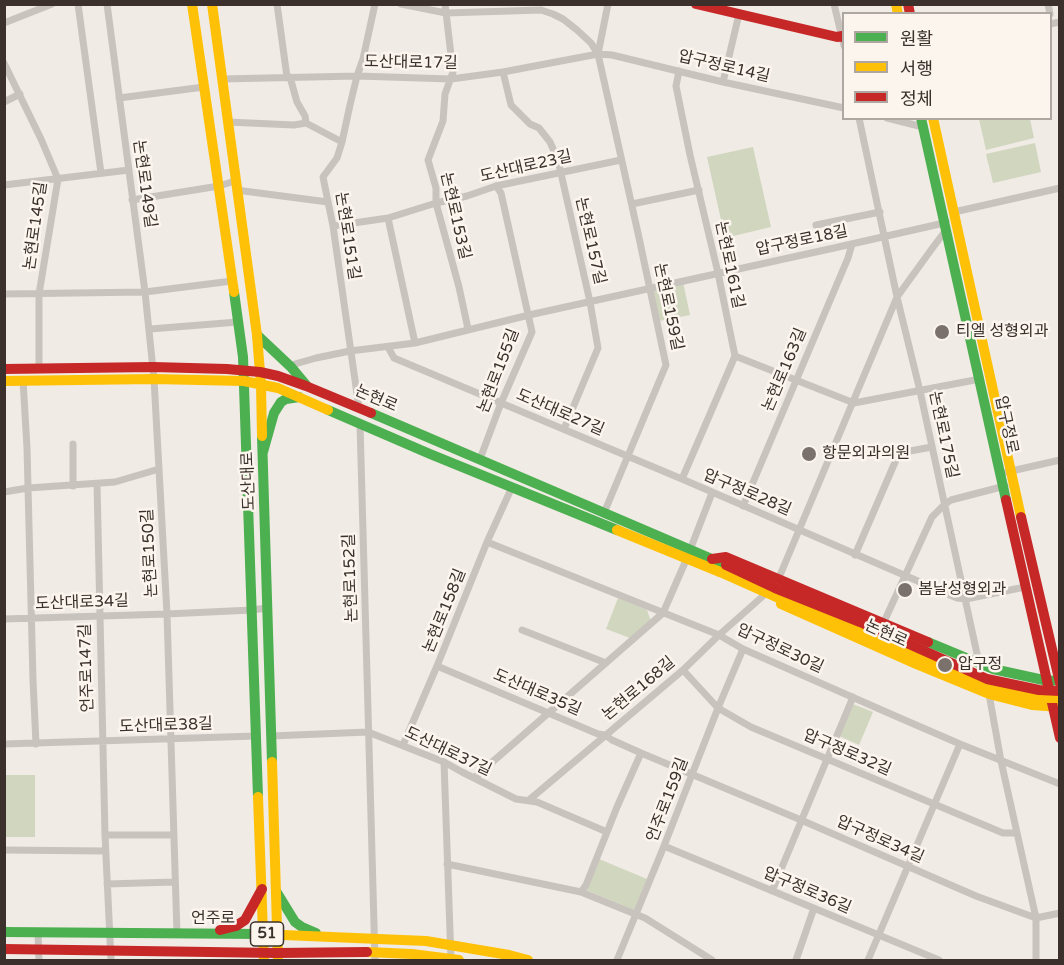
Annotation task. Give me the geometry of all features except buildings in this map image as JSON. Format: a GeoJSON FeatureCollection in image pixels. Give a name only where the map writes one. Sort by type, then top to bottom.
{"type":"FeatureCollection","features":[{"type":"Feature","properties":{"kind":"main road","name":"도산대로"},"geometry":{"type":"LineString","coordinates":[[192,4],[244,376],[263,957]]}},
{"type":"Feature","properties":{"kind":"main road","name":"도산대로"},"geometry":{"type":"LineString","coordinates":[[212,4],[257,335],[261,385],[277,957]]}},
{"type":"Feature","properties":{"kind":"main road"},"geometry":{"type":"LineString","coordinates":[[696,4],[842,40]]}},
{"type":"Feature","properties":{"kind":"main road","name":"압구정로"},"geometry":{"type":"LineString","coordinates":[[933,120],[1006,472],[1056,681],[1059,738]]}},
{"type":"Feature","properties":{"kind":"main road","name":"압구정로"},"geometry":{"type":"LineString","coordinates":[[922,123],[980,379],[1006,472]]}},
{"type":"Feature","properties":{"kind":"main road"},"geometry":{"type":"LineString","coordinates":[[257,335],[291,367],[306,386]]}},
{"type":"Feature","properties":{"kind":"main road","name":"논현로"},"geometry":{"type":"LineString","coordinates":[[4,369],[244,376],[260,372],[306,386],[480,459],[604,513],[689,554]]}},
{"type":"Feature","properties":{"kind":"main road","name":"논현로"},"geometry":{"type":"LineString","coordinates":[[4,381],[153,373]]}},
{"type":"Feature","properties":{"kind":"main road","name":"논현로"},"geometry":{"type":"LineString","coordinates":[[244,376],[261,385],[278,388],[512,487],[711,563],[774,596],[987,687],[1040,698],[1057,704]]}},
{"type":"Feature","properties":{"kind":"main road"},"geometry":{"type":"LineString","coordinates":[[263,452],[274,413],[281,402],[299,397]]}},
{"type":"Feature","properties":{"kind":"main road","name":"압구정로"},"geometry":{"type":"LineString","coordinates":[[1009,485],[1025,587],[1056,681]]}},
{"type":"Feature","properties":{"kind":"main road","name":"논현로"},"geometry":{"type":"LineString","coordinates":[[711,563],[726,557],[993,669],[1056,681]]}},
{"type":"Feature","properties":{"kind":"main road","name":"논현로"},"geometry":{"type":"LineString","coordinates":[[711,563],[716,576],[987,693],[1032,705],[1057,704]]}},
{"type":"Feature","properties":{"kind":"main road","name":"논현로"},"geometry":{"type":"LineString","coordinates":[[723,569],[860,622],[987,679],[1012,686],[1059,691]]}},
{"type":"Feature","properties":{"kind":"main road"},"geometry":{"type":"LineString","coordinates":[[966,684],[972,683],[977,677],[976,662]]}},
{"type":"Feature","properties":{"kind":"main road"},"geometry":{"type":"LineString","coordinates":[[987,693],[982,687],[982,680],[988,671],[993,669]]}},
{"type":"Feature","properties":{"kind":"main road"},"geometry":{"type":"LineString","coordinates":[[207,934],[242,923],[253,908],[262,889]]}},
{"type":"Feature","properties":{"kind":"main road"},"geometry":{"type":"LineString","coordinates":[[276,891],[296,922],[324,936]]}},
{"type":"Feature","properties":{"kind":"main road","name":"언주로"},"geometry":{"type":"LineString","coordinates":[[4,932],[263,934],[375,938],[426,941],[528,960]]}},
{"type":"Feature","properties":{"kind":"main road","name":"언주로"},"geometry":{"type":"LineString","coordinates":[[4,949],[38,956],[178,956],[214,952],[277,957],[319,952],[375,956],[412,954],[454,960]]}},
{"type":"Feature","properties":{"kind":"main road"},"geometry":{"type":"LineString","coordinates":[[214,952],[240,960]]}},
{"type":"Feature","properties":{"kind":"main road"},"geometry":{"type":"LineString","coordinates":[[305,960],[319,952]]}},
{"type":"Feature","properties":{"kind":"street"},"geometry":{"type":"LineString","coordinates":[[4,23],[51,4]]}},
{"type":"Feature","properties":{"kind":"street"},"geometry":{"type":"LineString","coordinates":[[78,4],[101,173]]}},
{"type":"Feature","properties":{"kind":"street","name":"논현로149길"},"geometry":{"type":"LineString","coordinates":[[107,4],[150,329],[153,373]]}},
{"type":"Feature","properties":{"kind":"street"},"geometry":{"type":"LineString","coordinates":[[277,4],[288,77],[306,123]]}},
{"type":"Feature","properties":{"kind":"street","name":"논현로151길"},"geometry":{"type":"LineString","coordinates":[[359,408],[333,225],[323,177],[337,158],[342,142],[375,4]]}},
{"type":"Feature","properties":{"kind":"street"},"geometry":{"type":"LineString","coordinates":[[401,4],[446,13],[540,10],[553,14],[570,25],[591,43],[598,54]]}},
{"type":"Feature","properties":{"kind":"street","name":"논현로153길"},"geometry":{"type":"LineString","coordinates":[[445,4],[453,72],[446,94],[443,121],[428,160],[436,188],[436,203],[468,329]]}},
{"type":"Feature","properties":{"kind":"street","name":"논현로159길"},"geometry":{"type":"LineString","coordinates":[[604,513],[666,365],[598,54],[608,4]]}},
{"type":"Feature","properties":{"kind":"street"},"geometry":{"type":"LineString","coordinates":[[834,4],[842,36]]}},
{"type":"Feature","properties":{"kind":"street"},"geometry":{"type":"LineString","coordinates":[[723,82],[739,14]]}},
{"type":"Feature","properties":{"kind":"street","name":"도산대로17길"},"geometry":{"type":"LineString","coordinates":[[222,79],[357,76],[451,79],[504,72],[598,54]]}},
{"type":"Feature","properties":{"kind":"street","name":"압구정로14길"},"geometry":{"type":"LineString","coordinates":[[598,54],[612,55],[842,108]]}},
{"type":"Feature","properties":{"kind":"street","name":"논현로145길"},"geometry":{"type":"LineString","coordinates":[[4,63],[58,179],[39,294],[39,369]]}},
{"type":"Feature","properties":{"kind":"street","name":"논현로161길"},"geometry":{"type":"LineString","coordinates":[[679,71],[676,86],[735,356]]}},
{"type":"Feature","properties":{"kind":"street","name":"논현로157길"},"geometry":{"type":"LineString","coordinates":[[504,72],[511,105],[530,124],[538,128],[550,142],[558,160],[598,348],[564,429]]}},
{"type":"Feature","properties":{"kind":"street"},"geometry":{"type":"LineString","coordinates":[[119,99],[204,87]]}},
{"type":"Feature","properties":{"kind":"street"},"geometry":{"type":"LineString","coordinates":[[4,102],[20,94]]}},
{"type":"Feature","properties":{"kind":"street","name":"논현로175길"},"geometry":{"type":"LineString","coordinates":[[859,120],[966,599],[976,662]]}},
{"type":"Feature","properties":{"kind":"street"},"geometry":{"type":"LineString","coordinates":[[901,120],[922,123]]}},
{"type":"Feature","properties":{"kind":"street"},"geometry":{"type":"LineString","coordinates":[[227,122],[294,125],[306,123],[342,142]]}},
{"type":"Feature","properties":{"kind":"street","name":"도산대로23길"},"geometry":{"type":"LineString","coordinates":[[333,225],[387,218],[496,186],[621,160]]}},
{"type":"Feature","properties":{"kind":"street"},"geometry":{"type":"LineString","coordinates":[[4,185],[129,170]]}},
{"type":"Feature","properties":{"kind":"street"},"geometry":{"type":"LineString","coordinates":[[132,200],[219,186],[236,186],[328,202]]}},
{"type":"Feature","properties":{"kind":"street","name":"논현로155길"},"geometry":{"type":"LineString","coordinates":[[480,459],[532,332],[501,193],[496,186]]}},
{"type":"Feature","properties":{"kind":"street"},"geometry":{"type":"LineString","coordinates":[[778,580],[897,297],[931,250],[954,212],[1059,188]]}},
{"type":"Feature","properties":{"kind":"street"},"geometry":{"type":"LineString","coordinates":[[632,204],[699,190]]}},
{"type":"Feature","properties":{"kind":"street"},"geometry":{"type":"LineString","coordinates":[[816,225],[880,212]]}},
{"type":"Feature","properties":{"kind":"street"},"geometry":{"type":"LineString","coordinates":[[387,218],[415,343]]}},
{"type":"Feature","properties":{"kind":"street","name":"압구정로18길"},"geometry":{"type":"LineString","coordinates":[[291,367],[316,358],[350,351],[415,343],[529,315],[885,236],[945,227]]}},
{"type":"Feature","properties":{"kind":"street","name":"논현로163길"},"geometry":{"type":"LineString","coordinates":[[743,506],[852,244]]}},
{"type":"Feature","properties":{"kind":"street"},"geometry":{"type":"LineString","coordinates":[[4,294],[145,292],[232,281]]}},
{"type":"Feature","properties":{"kind":"street"},"geometry":{"type":"LineString","coordinates":[[150,329],[238,322]]}},
{"type":"Feature","properties":{"kind":"street","name":"도산대로27길"},"geometry":{"type":"LineString","coordinates":[[388,346],[394,358],[627,456]]}},
{"type":"Feature","properties":{"kind":"street"},"geometry":{"type":"LineString","coordinates":[[682,479],[735,356],[854,403],[980,379]]}},
{"type":"Feature","properties":{"kind":"street","name":"논현로150길"},"geometry":{"type":"LineString","coordinates":[[153,373],[167,614],[177,934]]}},
{"type":"Feature","properties":{"kind":"street"},"geometry":{"type":"LineString","coordinates":[[24,380],[36,744]]}},
{"type":"Feature","properties":{"kind":"street","name":"논현로152길"},"geometry":{"type":"LineString","coordinates":[[360,424],[375,956]]}},
{"type":"Feature","properties":{"kind":"street"},"geometry":{"type":"LineString","coordinates":[[73,444],[73,486]]}},
{"type":"Feature","properties":{"kind":"street"},"geometry":{"type":"LineString","coordinates":[[855,555],[898,453],[932,447]]}},
{"type":"Feature","properties":{"kind":"street","name":"압구정로28길"},"geometry":{"type":"LineString","coordinates":[[627,456],[855,555],[957,598],[966,599]]}},
{"type":"Feature","properties":{"kind":"street"},"geometry":{"type":"LineString","coordinates":[[1006,472],[1059,460]]}},
{"type":"Feature","properties":{"kind":"street"},"geometry":{"type":"LineString","coordinates":[[4,492],[28,488],[97,484],[128,479],[159,469]]}},
{"type":"Feature","properties":{"kind":"street","name":"언주로147길"},"geometry":{"type":"LineString","coordinates":[[97,484],[105,851],[111,956]]}},
{"type":"Feature","properties":{"kind":"street"},"geometry":{"type":"LineString","coordinates":[[883,624],[932,518],[951,500],[1009,485]]}},
{"type":"Feature","properties":{"kind":"street","name":"논현로158길"},"geometry":{"type":"LineString","coordinates":[[403,745],[512,487]]}},
{"type":"Feature","properties":{"kind":"street"},"geometry":{"type":"LineString","coordinates":[[474,778],[663,613],[712,493]]}},
{"type":"Feature","properties":{"kind":"street","name":"압구정로30길"},"geometry":{"type":"LineString","coordinates":[[487,542],[719,635],[743,649],[960,744],[1059,784]]}},
{"type":"Feature","properties":{"kind":"street"},"geometry":{"type":"LineString","coordinates":[[966,599],[1025,587]]}},
{"type":"Feature","properties":{"kind":"street","name":"논현로168길"},"geometry":{"type":"LineString","coordinates":[[530,800],[683,670],[763,596]]}},
{"type":"Feature","properties":{"kind":"street","name":"도산대로34길"},"geometry":{"type":"LineString","coordinates":[[4,619],[167,614],[267,608]]}},
{"type":"Feature","properties":{"kind":"street"},"geometry":{"type":"LineString","coordinates":[[522,630],[606,663]]}},
{"type":"Feature","properties":{"kind":"street","name":"언주로159길"},"geometry":{"type":"LineString","coordinates":[[616,960],[743,649]]}},
{"type":"Feature","properties":{"kind":"street","name":"도산대로35길"},"geometry":{"type":"LineString","coordinates":[[437,666],[605,735],[692,775]]}},
{"type":"Feature","properties":{"kind":"street","name":"압구정로32길"},"geometry":{"type":"LineString","coordinates":[[683,670],[718,708],[751,727],[1003,833],[1016,833]]}},
{"type":"Feature","properties":{"kind":"street"},"geometry":{"type":"LineString","coordinates":[[987,693],[1036,918],[1036,960]]}},
{"type":"Feature","properties":{"kind":"street"},"geometry":{"type":"LineString","coordinates":[[772,891],[853,697]]}},
{"type":"Feature","properties":{"kind":"street","name":"도산대로37길"},"geometry":{"type":"LineString","coordinates":[[271,736],[368,732],[444,762],[516,799],[537,802],[607,832]]}},
{"type":"Feature","properties":{"kind":"street","name":"도산대로38길"},"geometry":{"type":"LineString","coordinates":[[4,744],[256,736]]}},
{"type":"Feature","properties":{"kind":"street"},"geometry":{"type":"LineString","coordinates":[[868,960],[960,744]]}},
{"type":"Feature","properties":{"kind":"street"},"geometry":{"type":"LineString","coordinates":[[581,892],[586,885],[641,753]]}},
{"type":"Feature","properties":{"kind":"street"},"geometry":{"type":"LineString","coordinates":[[444,762],[450,945],[454,960]]}},
{"type":"Feature","properties":{"kind":"street","name":"압구정로34길"},"geometry":{"type":"LineString","coordinates":[[692,775],[976,896],[1036,918]]}},
{"type":"Feature","properties":{"kind":"street"},"geometry":{"type":"LineString","coordinates":[[105,835],[173,835]]}},
{"type":"Feature","properties":{"kind":"street","name":"압구정로36길"},"geometry":{"type":"LineString","coordinates":[[664,846],[939,960]]}},
{"type":"Feature","properties":{"kind":"street"},"geometry":{"type":"LineString","coordinates":[[4,850],[105,851]]}},
{"type":"Feature","properties":{"kind":"street"},"geometry":{"type":"LineString","coordinates":[[447,864],[581,892],[645,918],[712,960]]}},
{"type":"Feature","properties":{"kind":"street"},"geometry":{"type":"LineString","coordinates":[[107,884],[174,882]]}},
{"type":"Feature","properties":{"kind":"street"},"geometry":{"type":"LineString","coordinates":[[796,960],[814,908]]}},
{"type":"Feature","properties":{"kind":"street"},"geometry":{"type":"LineString","coordinates":[[1036,918],[1059,913]]}},
{"type":"Feature","properties":{"kind":"street"},"geometry":{"type":"LineString","coordinates":[[38,933],[38,956]]}},
{"type":"Feature","properties":{"kind":"green space"},"geometry":{"type":"Polygon","coordinates":[[[979,120],[1030,120],[1034,138],[986,150],[979,120]]]}},
{"type":"Feature","properties":{"kind":"green space"},"geometry":{"type":"Polygon","coordinates":[[[1035,143],[1041,172],[993,183],[986,154],[1035,143]]]}},
{"type":"Feature","properties":{"kind":"green space"},"geometry":{"type":"Polygon","coordinates":[[[753,147],[771,227],[725,238],[707,157],[753,147]]]}},
{"type":"Feature","properties":{"kind":"green space"},"geometry":{"type":"Polygon","coordinates":[[[683,282],[690,315],[659,321],[653,288],[683,282]]]}},
{"type":"Feature","properties":{"kind":"green space"},"geometry":{"type":"Polygon","coordinates":[[[618,598],[647,610],[651,621],[630,638],[606,629],[618,598]]]}},
{"type":"Feature","properties":{"kind":"green space"},"geometry":{"type":"Polygon","coordinates":[[[853,704],[873,712],[859,745],[839,736],[853,704]]]}},
{"type":"Feature","properties":{"kind":"green space"},"geometry":{"type":"Polygon","coordinates":[[[5,775],[35,775],[35,837],[5,837],[5,775]]]}},
{"type":"Feature","properties":{"kind":"green space"},"geometry":{"type":"Polygon","coordinates":[[[599,859],[647,879],[634,910],[586,890],[599,859]]]}},
{"type":"Feature","properties":{"kind":"traffic: fast"},"geometry":{"type":"LineString","coordinates":[[921,120],[1006,500]]}},
{"type":"Feature","properties":{"kind":"traffic: fast"},"geometry":{"type":"LineString","coordinates":[[234,292],[243,357],[258,797]]}},
{"type":"Feature","properties":{"kind":"traffic: fast"},"geometry":{"type":"LineString","coordinates":[[257,335],[291,367],[306,385]]}},
{"type":"Feature","properties":{"kind":"traffic: fast"},"geometry":{"type":"LineString","coordinates":[[263,452],[274,413],[281,402],[299,397]]}},
{"type":"Feature","properties":{"kind":"traffic: fast"},"geometry":{"type":"LineString","coordinates":[[328,410],[617,530]]}},
{"type":"Feature","properties":{"kind":"traffic: fast"},"geometry":{"type":"LineString","coordinates":[[371,413],[726,565]]}},
{"type":"Feature","properties":{"kind":"traffic: fast"},"geometry":{"type":"LineString","coordinates":[[262,436],[272,762]]}},
{"type":"Feature","properties":{"kind":"traffic: fast"},"geometry":{"type":"LineString","coordinates":[[928,642],[993,669],[1048,681],[1060,680]]}},
{"type":"Feature","properties":{"kind":"traffic: fast"},"geometry":{"type":"LineString","coordinates":[[276,891],[295,922],[316,933]]}},
{"type":"Feature","properties":{"kind":"traffic: fast"},"geometry":{"type":"LineString","coordinates":[[4,932],[260,934]]}},
{"type":"Feature","properties":{"kind":"traffic: slow"},"geometry":{"type":"LineString","coordinates":[[192,4],[234,292]]}},
{"type":"Feature","properties":{"kind":"traffic: slow"},"geometry":{"type":"LineString","coordinates":[[212,4],[257,335],[262,436]]}},
{"type":"Feature","properties":{"kind":"traffic: slow"},"geometry":{"type":"LineString","coordinates":[[896,4],[898,12]]}},
{"type":"Feature","properties":{"kind":"traffic: slow"},"geometry":{"type":"LineString","coordinates":[[933,120],[1021,517]]}},
{"type":"Feature","properties":{"kind":"traffic: slow"},"geometry":{"type":"LineString","coordinates":[[4,381],[154,379],[244,381],[278,388],[328,410]]}},
{"type":"Feature","properties":{"kind":"traffic: slow"},"geometry":{"type":"LineString","coordinates":[[617,530],[720,572]]}},
{"type":"Feature","properties":{"kind":"traffic: slow"},"geometry":{"type":"LineString","coordinates":[[720,572],[987,687],[1040,698],[1060,698]]}},
{"type":"Feature","properties":{"kind":"traffic: slow"},"geometry":{"type":"LineString","coordinates":[[781,604],[989,694],[1032,705],[1060,707]]}},
{"type":"Feature","properties":{"kind":"traffic: slow"},"geometry":{"type":"LineString","coordinates":[[272,762],[278,960]]}},
{"type":"Feature","properties":{"kind":"traffic: slow"},"geometry":{"type":"LineString","coordinates":[[258,797],[264,960]]}},
{"type":"Feature","properties":{"kind":"traffic: slow"},"geometry":{"type":"LineString","coordinates":[[260,934],[426,941],[528,960]]}},
{"type":"Feature","properties":{"kind":"traffic: slow"},"geometry":{"type":"LineString","coordinates":[[367,952],[412,954],[459,960]]}},
{"type":"Feature","properties":{"kind":"traffic: jam"},"geometry":{"type":"LineString","coordinates":[[696,4],[837,37],[842,36]]}},
{"type":"Feature","properties":{"kind":"traffic: jam"},"geometry":{"type":"LineString","coordinates":[[908,4],[910,12]]}},
{"type":"Feature","properties":{"kind":"traffic: jam"},"geometry":{"type":"LineString","coordinates":[[4,369],[153,367],[260,372],[306,386],[371,413]]}},
{"type":"Feature","properties":{"kind":"traffic: jam"},"geometry":{"type":"LineString","coordinates":[[1006,500],[1060,738]]}},
{"type":"Feature","properties":{"kind":"traffic: jam"},"geometry":{"type":"LineString","coordinates":[[1021,517],[1060,683]]}},
{"type":"Feature","properties":{"kind":"traffic: jam"},"geometry":{"type":"LineString","coordinates":[[712,559],[726,557],[928,642]]}},
{"type":"Feature","properties":{"kind":"traffic: jam"},"geometry":{"type":"LineString","coordinates":[[726,565],[987,679],[1039,690],[1060,691]]}},
{"type":"Feature","properties":{"kind":"traffic: jam"},"geometry":{"type":"LineString","coordinates":[[220,930],[236,926],[245,920],[262,889]]}},
{"type":"Feature","properties":{"kind":"traffic: jam"},"geometry":{"type":"LineString","coordinates":[[4,949],[367,952]]}},
{"type":"Feature","properties":{"kind":"place","name":"티엘 성형외과"},"geometry":{"type":"Point","coordinates":[942,332]}},
{"type":"Feature","properties":{"kind":"place","name":"항문외과의원"},"geometry":{"type":"Point","coordinates":[809,454]}},
{"type":"Feature","properties":{"kind":"place","name":"봄날성형외과"},"geometry":{"type":"Point","coordinates":[905,590]}},
{"type":"Feature","properties":{"kind":"place","name":"압구정"},"geometry":{"type":"Point","coordinates":[945,665]}}]}
